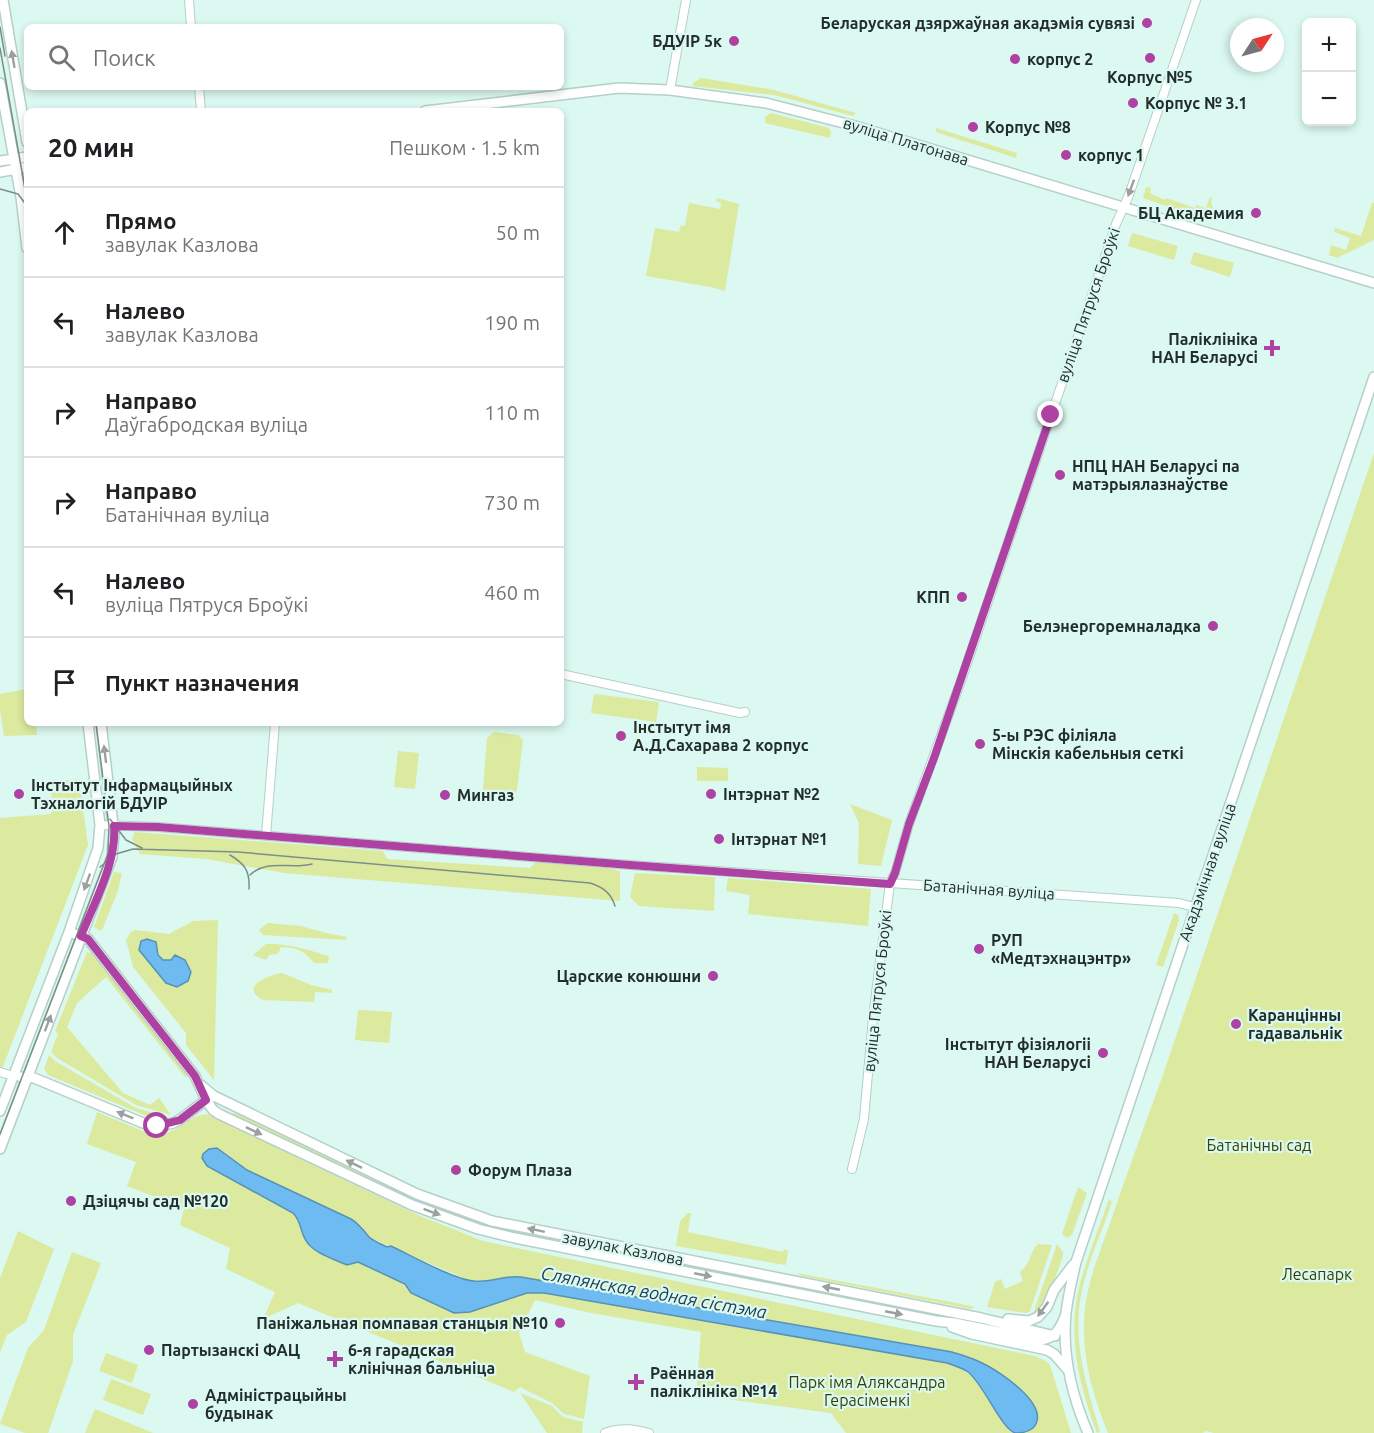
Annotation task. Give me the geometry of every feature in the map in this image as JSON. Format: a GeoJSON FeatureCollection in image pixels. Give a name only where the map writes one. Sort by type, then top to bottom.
{"type":"FeatureCollection","features":[{"type":"Feature","properties":{"kind":"main road"},"geometry":{"type":"LineString","coordinates":[[3,0],[24,124]]}},
{"type":"Feature","properties":{"kind":"main road"},"geometry":{"type":"LineString","coordinates":[[0,83],[24,227]]}},
{"type":"Feature","properties":{"kind":"main road","name":"вуліца Платонава"},"geometry":{"type":"LineString","coordinates":[[449,108],[619,88],[670,90],[766,103],[831,119],[1374,283]]}},
{"type":"Feature","properties":{"kind":"main road"},"geometry":{"type":"LineString","coordinates":[[0,172],[24,159]]}},
{"type":"Feature","properties":{"kind":"main road"},"geometry":{"type":"LineString","coordinates":[[0,161],[24,166]]}},
{"type":"Feature","properties":{"kind":"main road","name":"Акадэмічная вуліца"},"geometry":{"type":"LineString","coordinates":[[1088,1433],[1073,1392],[1066,1348],[1066,1314],[1076,1262],[1374,377]]}},
{"type":"Feature","properties":{"kind":"main road"},"geometry":{"type":"LineString","coordinates":[[0,1112],[95,861],[100,825],[88,726]]}},
{"type":"Feature","properties":{"kind":"main road"},"geometry":{"type":"LineString","coordinates":[[0,1149],[112,857],[114,826],[101,726]]}},
{"type":"Feature","properties":{"kind":"main road","name":"завулак Казлова"},"geometry":{"type":"LineString","coordinates":[[69,932],[88,939],[210,1098],[213,1110],[412,1205],[478,1229],[936,1322],[972,1334],[1047,1350],[1054,1354],[1068,1371]]}},
{"type":"Feature","properties":{"kind":"main road"},"geometry":{"type":"LineString","coordinates":[[13,1076],[34,1078],[143,1123],[157,1126],[180,1120],[210,1098]]}},
{"type":"Feature","properties":{"kind":"main road","name":"завулак Казлова"},"geometry":{"type":"LineString","coordinates":[[210,1098],[417,1194],[492,1221],[991,1320],[1054,1336]]}},
{"type":"Feature","properties":{"kind":"main road"},"geometry":{"type":"LineString","coordinates":[[578,1250],[580,1239]]}},
{"type":"Feature","properties":{"kind":"main road"},"geometry":{"type":"LineString","coordinates":[[991,1320],[1029,1321],[1038,1317],[1047,1307],[1054,1290],[1076,1262]]}},
{"type":"Feature","properties":{"kind":"main road"},"geometry":{"type":"LineString","coordinates":[[1066,1314],[1054,1336],[1063,1342],[1066,1348]]}},
{"type":"Feature","properties":{"kind":"main road","name":"завулак Казлова"},"geometry":{"type":"LineString","coordinates":[[936,1322],[954,1323],[1041,1340],[1054,1336]]}},
{"type":"Feature","properties":{"kind":"street"},"geometry":{"type":"LineString","coordinates":[[189,0],[191,24]]}},
{"type":"Feature","properties":{"kind":"street"},"geometry":{"type":"LineString","coordinates":[[670,90],[686,0]]}},
{"type":"Feature","properties":{"kind":"street","name":"вуліца Пятруся Броўкі"},"geometry":{"type":"LineString","coordinates":[[852,1169],[864,1119],[874,1006],[890,884],[1116,224],[1124,207],[1196,0]]}},
{"type":"Feature","properties":{"kind":"street"},"geometry":{"type":"LineString","coordinates":[[199,90],[201,108]]}},
{"type":"Feature","properties":{"kind":"street"},"geometry":{"type":"LineString","coordinates":[[564,675],[740,713],[745,712]]}},
{"type":"Feature","properties":{"kind":"street"},"geometry":{"type":"LineString","coordinates":[[266,837],[275,726]]}},
{"type":"Feature","properties":{"kind":"street","name":"Батанічная вуліца"},"geometry":{"type":"LineString","coordinates":[[100,825],[158,827],[890,884],[905,883],[1179,903],[1194,907]]}},
{"type":"Feature","properties":{"kind":"street"},"geometry":{"type":"LineString","coordinates":[[0,1072],[13,1076]]}},
{"type":"Feature","properties":{"kind":"street"},"geometry":{"type":"LineString","coordinates":[[605,1433],[617,1429],[649,1433]]}},
{"type":"Feature","properties":{"kind":"green space"},"geometry":{"type":"Polygon","coordinates":[[[701,78],[774,90],[856,113],[853,116],[774,95],[692,86],[701,78]]]}},
{"type":"Feature","properties":{"kind":"green space"},"geometry":{"type":"Polygon","coordinates":[[[771,113],[829,128],[830,138],[765,123],[765,117],[771,113]]]}},
{"type":"Feature","properties":{"kind":"green space"},"geometry":{"type":"Polygon","coordinates":[[[936,128],[1017,153],[1016,158],[936,132],[936,128]]]}},
{"type":"Feature","properties":{"kind":"green space"},"geometry":{"type":"Polygon","coordinates":[[[1146,187],[1151,188],[1150,193],[1165,200],[1166,198],[1195,208],[1196,205],[1206,208],[1210,197],[1213,208],[1210,215],[1192,215],[1143,198],[1146,187]]]}},
{"type":"Feature","properties":{"kind":"green space"},"geometry":{"type":"Polygon","coordinates":[[[717,198],[739,204],[725,291],[646,276],[655,228],[679,232],[681,225],[685,226],[689,203],[720,209],[721,203],[716,201],[717,198]]]}},
{"type":"Feature","properties":{"kind":"green space"},"geometry":{"type":"Polygon","coordinates":[[[1372,203],[1374,203],[1374,240],[1337,258],[1329,255],[1331,245],[1346,250],[1350,238],[1334,232],[1335,228],[1361,236],[1372,203]]]}},
{"type":"Feature","properties":{"kind":"green space"},"geometry":{"type":"Polygon","coordinates":[[[1132,233],[1178,246],[1174,260],[1128,246],[1132,233]]]}},
{"type":"Feature","properties":{"kind":"green space"},"geometry":{"type":"Polygon","coordinates":[[[1194,252],[1234,263],[1230,277],[1190,264],[1194,252]]]}},
{"type":"Feature","properties":{"kind":"green space","name":"Батанічны сад"},"geometry":{"type":"Polygon","coordinates":[[[1374,453],[1374,1433],[1214,1433],[1207,1431],[1202,1433],[1108,1433],[1092,1388],[1084,1340],[1086,1298],[1091,1278],[1165,1069],[1374,453]]]}},
{"type":"Feature","properties":{"kind":"green space"},"geometry":{"type":"Polygon","coordinates":[[[24,689],[24,726],[36,726],[37,735],[4,736],[0,694],[24,689]]]}},
{"type":"Feature","properties":{"kind":"green space"},"geometry":{"type":"Polygon","coordinates":[[[594,694],[659,702],[656,722],[591,713],[594,694]]]}},
{"type":"Feature","properties":{"kind":"green space"},"geometry":{"type":"Polygon","coordinates":[[[494,732],[518,735],[523,740],[517,790],[510,798],[494,798],[483,789],[487,738],[494,732]]]}},
{"type":"Feature","properties":{"kind":"green space"},"geometry":{"type":"Polygon","coordinates":[[[398,751],[419,753],[415,789],[394,787],[398,751]]]}},
{"type":"Feature","properties":{"kind":"green space"},"geometry":{"type":"Polygon","coordinates":[[[697,767],[728,768],[728,781],[697,781],[697,767]]]}},
{"type":"Feature","properties":{"kind":"green space"},"geometry":{"type":"Polygon","coordinates":[[[79,779],[88,845],[2,1069],[0,1068],[0,818],[50,814],[54,810],[51,791],[44,783],[79,779]]]}},
{"type":"Feature","properties":{"kind":"green space"},"geometry":{"type":"Polygon","coordinates":[[[850,804],[892,820],[881,866],[858,864],[859,823],[850,804]]]}},
{"type":"Feature","properties":{"kind":"green space"},"geometry":{"type":"Polygon","coordinates":[[[135,832],[383,851],[387,859],[530,868],[536,862],[608,868],[620,871],[620,901],[284,873],[206,859],[140,854],[132,839],[135,832]]]}},
{"type":"Feature","properties":{"kind":"green space"},"geometry":{"type":"Polygon","coordinates":[[[114,872],[122,873],[118,891],[100,931],[94,927],[114,872]]]}},
{"type":"Feature","properties":{"kind":"green space"},"geometry":{"type":"Polygon","coordinates":[[[635,873],[715,877],[714,911],[639,906],[630,897],[635,873]]]}},
{"type":"Feature","properties":{"kind":"green space"},"geometry":{"type":"Polygon","coordinates":[[[728,878],[871,889],[868,926],[748,914],[750,895],[726,891],[728,878]]]}},
{"type":"Feature","properties":{"kind":"green space"},"geometry":{"type":"Polygon","coordinates":[[[1174,913],[1178,915],[1179,920],[1163,967],[1156,965],[1174,913]]]}},
{"type":"Feature","properties":{"kind":"green space"},"geometry":{"type":"Polygon","coordinates":[[[218,920],[214,1080],[186,1045],[186,1033],[133,967],[126,940],[131,932],[136,930],[169,934],[193,921],[218,920]]]}},
{"type":"Feature","properties":{"kind":"green space"},"geometry":{"type":"Polygon","coordinates":[[[268,923],[301,926],[347,937],[346,940],[263,935],[259,930],[268,923]]]}},
{"type":"Feature","properties":{"kind":"green space"},"geometry":{"type":"Polygon","coordinates":[[[266,944],[306,949],[329,956],[328,963],[314,963],[303,952],[287,947],[281,947],[278,954],[269,955],[266,960],[253,955],[266,944]]]}},
{"type":"Feature","properties":{"kind":"green space"},"geometry":{"type":"Polygon","coordinates":[[[87,952],[94,954],[189,1075],[185,1077],[106,977],[77,1003],[67,1027],[123,1093],[150,1105],[159,1098],[171,1115],[136,1105],[57,1058],[51,1052],[58,1034],[55,1031],[87,952]]]}},
{"type":"Feature","properties":{"kind":"green space"},"geometry":{"type":"Polygon","coordinates":[[[282,973],[311,985],[332,990],[332,993],[315,992],[314,1002],[263,1000],[256,995],[254,991],[258,982],[282,973]]]}},
{"type":"Feature","properties":{"kind":"green space"},"geometry":{"type":"Polygon","coordinates":[[[358,1010],[392,1012],[389,1043],[355,1040],[358,1010]]]}},
{"type":"Feature","properties":{"kind":"green space"},"geometry":{"type":"Polygon","coordinates":[[[49,1055],[55,1061],[136,1108],[171,1118],[156,1120],[48,1075],[44,1069],[49,1055]]]}},
{"type":"Feature","properties":{"kind":"green space","name":"Парк імя Аляксандра Герасіменкі"},"geometry":{"type":"Polygon","coordinates":[[[97,1112],[150,1134],[168,1133],[196,1117],[209,1115],[418,1215],[483,1241],[1035,1356],[1050,1365],[1071,1433],[1023,1433],[1034,1426],[1034,1405],[997,1372],[952,1352],[521,1277],[480,1281],[466,1279],[370,1238],[362,1226],[351,1219],[247,1170],[221,1150],[205,1151],[202,1158],[293,1213],[298,1219],[308,1244],[318,1252],[347,1265],[358,1262],[405,1284],[411,1293],[454,1313],[470,1312],[527,1293],[544,1293],[947,1363],[963,1370],[975,1380],[1003,1422],[1015,1433],[846,1433],[831,1413],[696,1395],[701,1332],[591,1313],[535,1300],[519,1333],[525,1352],[590,1376],[584,1419],[564,1414],[552,1403],[520,1387],[514,1392],[298,1303],[263,1319],[275,1292],[226,1269],[230,1248],[180,1225],[184,1208],[127,1186],[136,1162],[87,1144],[97,1112]]]}},
{"type":"Feature","properties":{"kind":"green space"},"geometry":{"type":"Polygon","coordinates":[[[234,1112],[418,1200],[492,1226],[572,1243],[571,1246],[471,1223],[415,1201],[232,1115],[234,1112]]]}},
{"type":"Feature","properties":{"kind":"green space"},"geometry":{"type":"Polygon","coordinates":[[[1078,1187],[1087,1193],[1072,1235],[1067,1238],[1062,1234],[1078,1187]]]}},
{"type":"Feature","properties":{"kind":"green space"},"geometry":{"type":"Polygon","coordinates":[[[1109,1199],[1112,1202],[1087,1271],[1081,1295],[1078,1330],[1082,1365],[1100,1432],[1097,1433],[1085,1399],[1077,1364],[1074,1328],[1078,1292],[1084,1269],[1109,1199]]]}},
{"type":"Feature","properties":{"kind":"green space"},"geometry":{"type":"Polygon","coordinates":[[[691,1213],[688,1232],[783,1252],[784,1249],[788,1251],[786,1264],[676,1246],[680,1221],[691,1213]]]}},
{"type":"Feature","properties":{"kind":"green space"},"geometry":{"type":"Polygon","coordinates":[[[18,1231],[54,1249],[26,1322],[7,1335],[0,1352],[0,1278],[18,1231]]]}},
{"type":"Feature","properties":{"kind":"green space"},"geometry":{"type":"Polygon","coordinates":[[[1038,1244],[1052,1245],[1030,1311],[1026,1313],[987,1307],[995,1282],[1001,1279],[1005,1289],[1023,1281],[1020,1272],[1038,1244]]]}},
{"type":"Feature","properties":{"kind":"green space"},"geometry":{"type":"Polygon","coordinates":[[[1057,1244],[1063,1256],[1046,1304],[1031,1318],[1027,1317],[1033,1314],[1057,1244]]]}},
{"type":"Feature","properties":{"kind":"green space"},"geometry":{"type":"Polygon","coordinates":[[[72,1252],[101,1263],[73,1335],[73,1361],[48,1433],[25,1433],[0,1424],[28,1348],[44,1330],[72,1252]]]}},
{"type":"Feature","properties":{"kind":"green space"},"geometry":{"type":"Polygon","coordinates":[[[797,1273],[975,1307],[971,1309],[802,1276],[797,1273]]]}},
{"type":"Feature","properties":{"kind":"green space"},"geometry":{"type":"Polygon","coordinates":[[[106,1353],[138,1365],[132,1383],[99,1371],[106,1353]]]}},
{"type":"Feature","properties":{"kind":"green space"},"geometry":{"type":"Polygon","coordinates":[[[111,1379],[151,1394],[143,1415],[103,1400],[111,1379]]]}},
{"type":"Feature","properties":{"kind":"green space"},"geometry":{"type":"Polygon","coordinates":[[[520,1393],[552,1406],[563,1417],[583,1422],[582,1433],[547,1433],[520,1393]]]}},
{"type":"Feature","properties":{"kind":"green space"},"geometry":{"type":"Polygon","coordinates":[[[95,1409],[153,1433],[85,1433],[95,1409]]]}},
{"type":"Feature","properties":{"kind":"water"},"geometry":{"type":"Polygon","coordinates":[[[147,939],[156,942],[158,955],[163,960],[171,960],[175,955],[185,960],[191,972],[188,981],[177,987],[166,983],[139,950],[141,941],[147,939]]]}},
{"type":"Feature","properties":{"kind":"water"},"geometry":{"type":"Polygon","coordinates":[[[217,1148],[247,1170],[351,1219],[375,1241],[466,1280],[486,1281],[521,1277],[952,1352],[979,1361],[1011,1381],[1030,1400],[1036,1410],[1037,1419],[1033,1428],[1027,1431],[1016,1433],[1011,1430],[974,1378],[968,1372],[947,1363],[544,1293],[527,1293],[470,1312],[454,1313],[411,1293],[405,1284],[358,1262],[347,1265],[318,1252],[308,1244],[298,1219],[293,1213],[207,1166],[202,1158],[203,1154],[209,1149],[217,1148]]]}},
{"type":"Feature","properties":{"kind":"tram line"},"geometry":{"type":"LineString","coordinates":[[0,27],[5,56]]}},
{"type":"Feature","properties":{"kind":"tram line"},"geometry":{"type":"LineString","coordinates":[[0,48],[24,183]]}},
{"type":"Feature","properties":{"kind":"tram line"},"geometry":{"type":"LineString","coordinates":[[0,189],[18,194],[24,202]]}},
{"type":"Feature","properties":{"kind":"tram line"},"geometry":{"type":"LineString","coordinates":[[0,1134],[108,854],[109,826],[96,726]]}},
{"type":"Feature","properties":{"kind":"tram line"},"geometry":{"type":"LineString","coordinates":[[110,819],[126,840],[142,848]]}},
{"type":"Feature","properties":{"kind":"tram line"},"geometry":{"type":"LineString","coordinates":[[100,867],[116,854],[133,849],[238,852],[590,883],[606,891],[615,906]]}},
{"type":"Feature","properties":{"kind":"tram line"},"geometry":{"type":"LineString","coordinates":[[230,855],[246,869],[249,889]]}},
{"type":"Feature","properties":{"kind":"tram line"},"geometry":{"type":"LineString","coordinates":[[250,875],[264,867],[312,864]]}},
{"type":"Feature","properties":{"kind":"place","name":"Беларуская дзяржаўная акадэмія сувязі"},"geometry":{"type":"Point","coordinates":[1147,23]}},
{"type":"Feature","properties":{"kind":"place","name":"БДУІР 5к"},"geometry":{"type":"Point","coordinates":[734,41]}},
{"type":"Feature","properties":{"kind":"place","name":"Корпус №5"},"geometry":{"type":"Point","coordinates":[1150,58]}},
{"type":"Feature","properties":{"kind":"place","name":"корпус 2"},"geometry":{"type":"Point","coordinates":[1015,59]}},
{"type":"Feature","properties":{"kind":"place","name":"Корпус № 3.1"},"geometry":{"type":"Point","coordinates":[1133,103]}},
{"type":"Feature","properties":{"kind":"place","name":"Корпус №8"},"geometry":{"type":"Point","coordinates":[973,127]}},
{"type":"Feature","properties":{"kind":"place","name":"корпус 1"},"geometry":{"type":"Point","coordinates":[1066,155]}},
{"type":"Feature","properties":{"kind":"place","name":"БЦ Академия"},"geometry":{"type":"Point","coordinates":[1256,213]}},
{"type":"Feature","properties":{"kind":"place","name":"Паліклініка НАН Беларусі"},"geometry":{"type":"Point","coordinates":[1272,348]}},
{"type":"Feature","properties":{"kind":"place","name":"НПЦ НАН Беларусі па матэрыялазнаўстве"},"geometry":{"type":"Point","coordinates":[1060,475]}},
{"type":"Feature","properties":{"kind":"place","name":"КПП"},"geometry":{"type":"Point","coordinates":[962,597]}},
{"type":"Feature","properties":{"kind":"place","name":"Белэнергоремналадка"},"geometry":{"type":"Point","coordinates":[1213,626]}},
{"type":"Feature","properties":{"kind":"place","name":"Інстытут імя А.Д.Сахарава 2 корпус"},"geometry":{"type":"Point","coordinates":[621,736]}},
{"type":"Feature","properties":{"kind":"place","name":"5-ы РЭС філіяла Мінскія кабельныя сеткі"},"geometry":{"type":"Point","coordinates":[980,744]}},
{"type":"Feature","properties":{"kind":"place","name":"Інстытут Інфармацыйных Тэхналогій БДУІР"},"geometry":{"type":"Point","coordinates":[19,794]}},
{"type":"Feature","properties":{"kind":"place","name":"Інтэрнат №2"},"geometry":{"type":"Point","coordinates":[711,794]}},
{"type":"Feature","properties":{"kind":"place","name":"Мингаз"},"geometry":{"type":"Point","coordinates":[445,795]}},
{"type":"Feature","properties":{"kind":"place","name":"Інтэрнат №1"},"geometry":{"type":"Point","coordinates":[719,839]}},
{"type":"Feature","properties":{"kind":"place","name":"РУП «Медтэхнацэнтр»"},"geometry":{"type":"Point","coordinates":[979,949]}},
{"type":"Feature","properties":{"kind":"place","name":"Царские конюшни"},"geometry":{"type":"Point","coordinates":[713,976]}},
{"type":"Feature","properties":{"kind":"place","name":"Каранцінны гадавальнік"},"geometry":{"type":"Point","coordinates":[1236,1024]}},
{"type":"Feature","properties":{"kind":"place","name":"Інстытут фізіялогіі НАН Беларусі"},"geometry":{"type":"Point","coordinates":[1103,1053]}},
{"type":"Feature","properties":{"kind":"place","name":"Форум Плаза"},"geometry":{"type":"Point","coordinates":[456,1170]}},
{"type":"Feature","properties":{"kind":"place","name":"Дзіцячы сад №120"},"geometry":{"type":"Point","coordinates":[71,1201]}},
{"type":"Feature","properties":{"kind":"place","name":"Паніжальная помпавая станцыя №10"},"geometry":{"type":"Point","coordinates":[560,1323]}},
{"type":"Feature","properties":{"kind":"place","name":"Партызанскі ФАЦ"},"geometry":{"type":"Point","coordinates":[149,1350]}},
{"type":"Feature","properties":{"kind":"place","name":"6-я гарадская клінічная бальніца"},"geometry":{"type":"Point","coordinates":[335,1359]}},
{"type":"Feature","properties":{"kind":"place","name":"Раённая паліклініка №14"},"geometry":{"type":"Point","coordinates":[636,1382]}},
{"type":"Feature","properties":{"kind":"place","name":"Адміністрацыйны будынак"},"geometry":{"type":"Point","coordinates":[193,1404]}},
{"type":"Feature","properties":{"kind":"route"},"geometry":{"type":"LineString","coordinates":[[157,1126],[180,1120],[206,1100],[195,1076],[88,939],[81,936],[112,857],[114,826],[158,827],[890,884],[1051,415]]}},
{"type":"Feature","properties":{"kind":"park label","name":"Лесапарк"},"geometry":{"type":"Point","coordinates":[1317,1274]}},
{"type":"Feature","properties":{"kind":"water label","name":"Сляпянская водная сістэма"},"geometry":{"type":"Point","coordinates":[654,1292]}}]}
